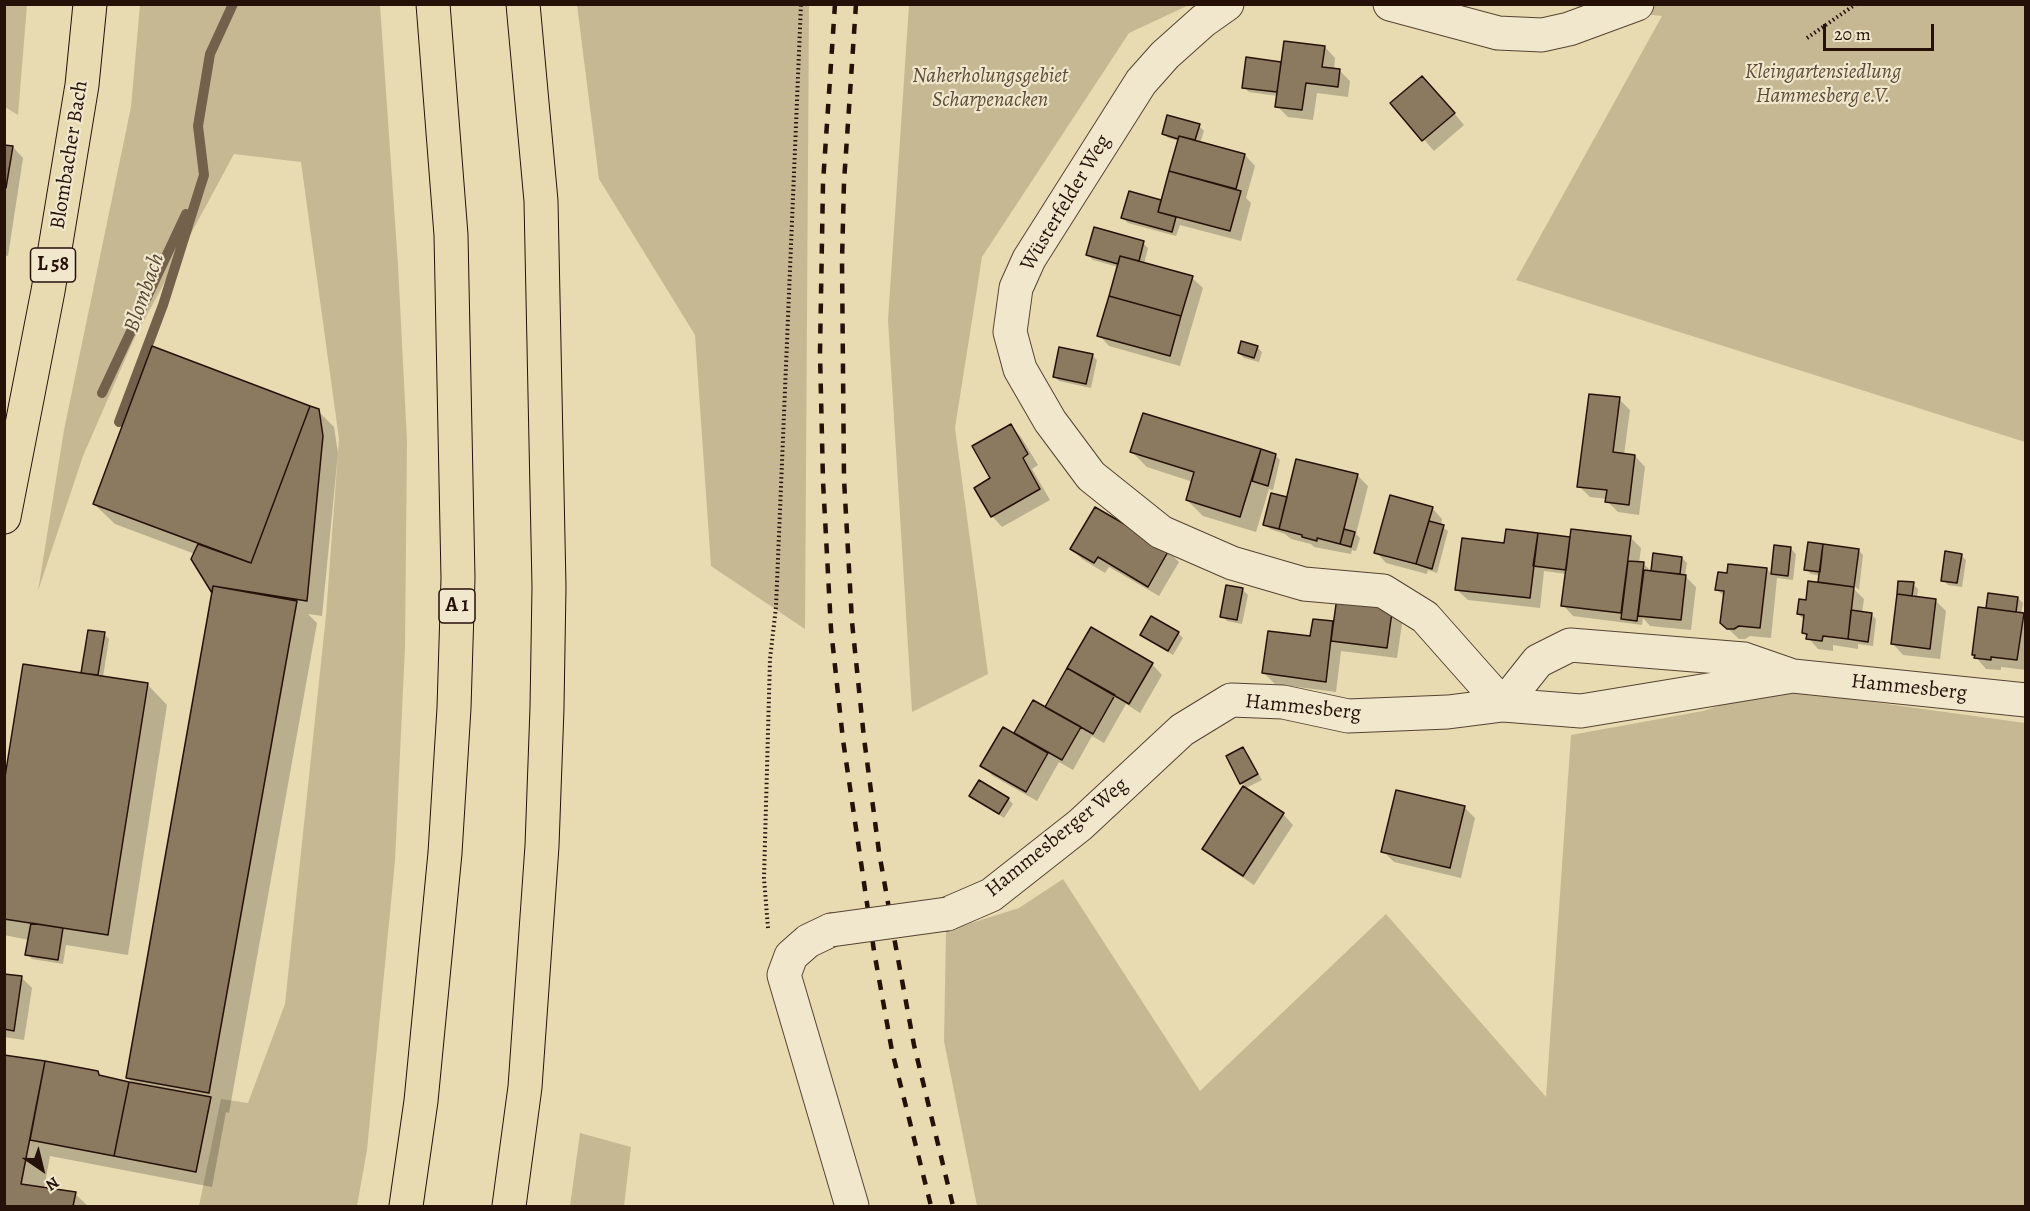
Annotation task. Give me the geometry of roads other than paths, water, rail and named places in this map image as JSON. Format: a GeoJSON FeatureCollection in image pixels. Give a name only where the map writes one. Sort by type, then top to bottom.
{"type":"FeatureCollection","features":[{"type":"Feature","properties":{"kind":"main road","name":"Blombacher Bach"},"geometry":{"type":"LineString","coordinates":[[4,517],[48,291],[82,85],[90,4]]}},
{"type":"Feature","properties":{"kind":"main road","name":"A 1"},"geometry":{"type":"LineString","coordinates":[[406,1206],[421,1101],[444,853],[454,708],[458,578],[451,236],[433,4]]}},
{"type":"Feature","properties":{"kind":"main road"},"geometry":{"type":"LineString","coordinates":[[509,1206],[525,1087],[542,846],[549,586],[541,201],[523,4]]}},
{"type":"Feature","properties":{"kind":"street","name":"Wüsterfelder Weg"},"geometry":{"type":"LineString","coordinates":[[1227,4],[1203,21],[1165,55],[1141,82],[1029,260],[1016,288],[1011,317],[1010,332],[1020,369],[1050,421],[1091,476],[1161,532],[1233,563],[1304,584],[1383,591],[1425,617],[1503,705]]}},
{"type":"Feature","properties":{"kind":"street"},"geometry":{"type":"LineString","coordinates":[[1390,4],[1498,33],[1542,35],[1569,29],[1636,4]]}},
{"type":"Feature","properties":{"kind":"street","name":"Hammesberg"},"geometry":{"type":"LineString","coordinates":[[1503,705],[1538,661],[1570,645],[1744,659],[1793,676],[2025,700]]}},
{"type":"Feature","properties":{"kind":"street","name":"Hammesberg"},"geometry":{"type":"LineString","coordinates":[[1182,730],[1231,700],[1283,702],[1348,716],[1448,712],[1503,705],[1581,711],[1793,676]]}},
{"type":"Feature","properties":{"kind":"street","name":"Hammesberger Weg"},"geometry":{"type":"LineString","coordinates":[[852,1206],[784,975],[791,956],[807,941],[831,930],[947,915],[991,895],[1080,825],[1182,730]]}},
{"type":"Feature","properties":{"kind":"waterway","name":"Blombach"},"geometry":{"type":"LineString","coordinates":[[119,422],[163,305],[204,175],[198,126],[210,54],[233,4]]}},
{"type":"Feature","properties":{"kind":"waterway","name":"Blombach"},"geometry":{"type":"LineString","coordinates":[[102,393],[186,214]]}},
{"type":"Feature","properties":{"kind":"railway"},"geometry":{"type":"LineString","coordinates":[[835,4],[823,183],[820,353],[823,481],[831,629],[843,740],[874,951],[892,1051],[931,1206]]}},
{"type":"Feature","properties":{"kind":"railway"},"geometry":{"type":"LineString","coordinates":[[856,4],[844,182],[842,261],[844,479],[852,622],[879,852],[914,1045],[953,1206]]}},
{"type":"Feature","properties":{"kind":"park label","name":"Kleingartensiedlung Hammesberg e.V."},"geometry":{"type":"Point","coordinates":[1823,85]}},
{"type":"Feature","properties":{"kind":"park label","name":"Naherholungsgebiet Scharpenacken"},"geometry":{"type":"Point","coordinates":[990,89]}}]}
